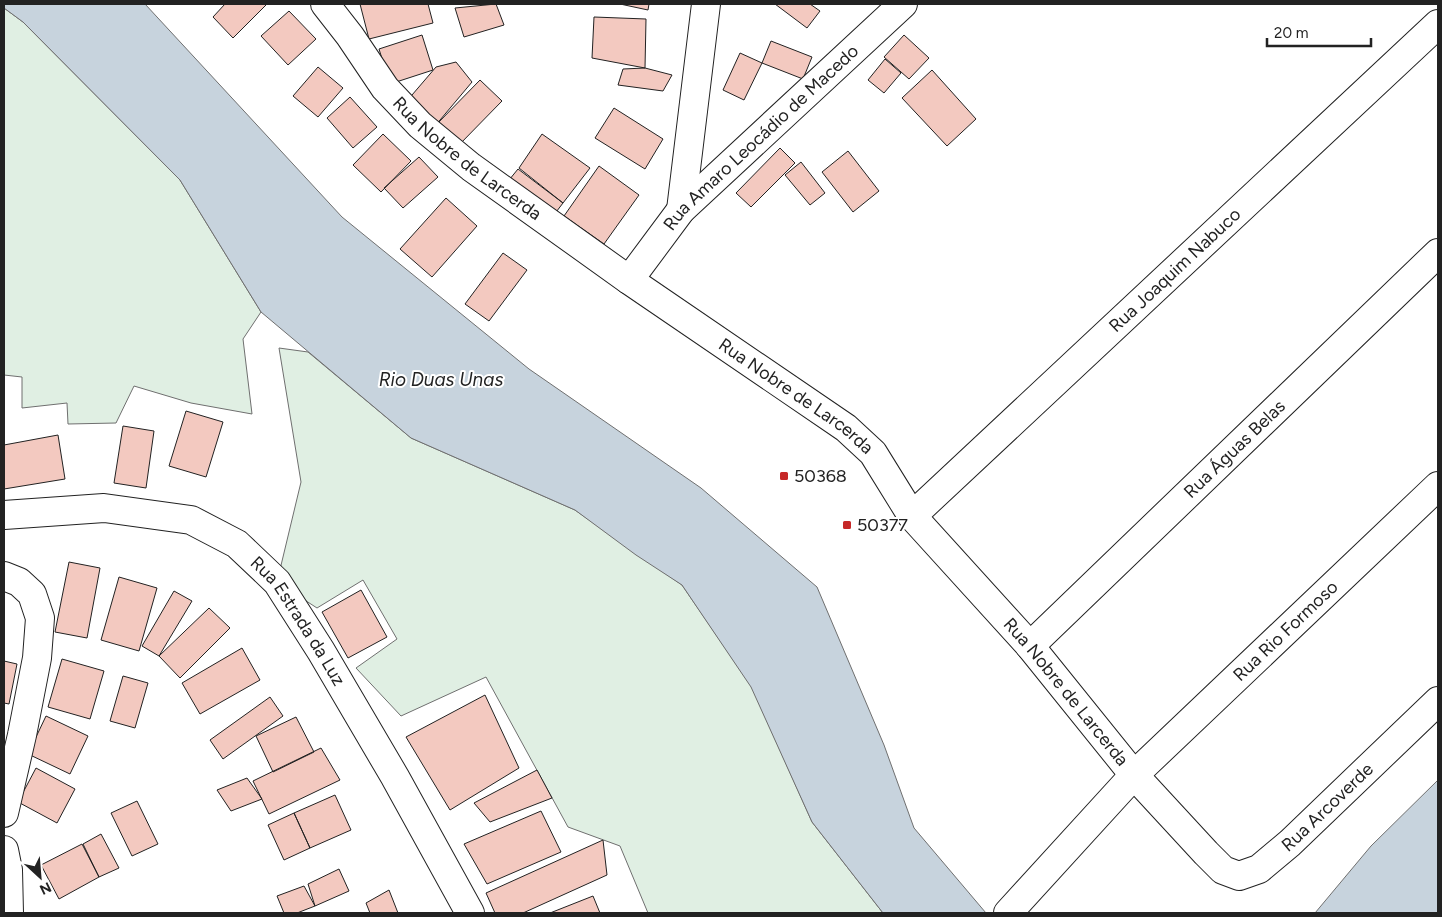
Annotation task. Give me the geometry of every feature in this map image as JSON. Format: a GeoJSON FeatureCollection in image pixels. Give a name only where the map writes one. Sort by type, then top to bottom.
{"type":"FeatureCollection","features":[{"type":"Feature","properties":{"kind":"street","name":"Rua Nobre de Larcerda"},"geometry":{"type":"LineString","coordinates":[[325,4],[350,36],[385,88],[420,125],[471,167],[629,280],[846,428],[873,453],[912,516],[1030,646],[1134,775],[1206,854]]}},
{"type":"Feature","properties":{"kind":"street"},"geometry":{"type":"LineString","coordinates":[[682,210],[706,4]]}},
{"type":"Feature","properties":{"kind":"street","name":"Rua Amaro Leocádio de Macedo"},"geometry":{"type":"LineString","coordinates":[[629,280],[682,210],[903,4]]}},
{"type":"Feature","properties":{"kind":"street","name":"Rua Joaquim Nabuco"},"geometry":{"type":"LineString","coordinates":[[912,516],[1438,24]]}},
{"type":"Feature","properties":{"kind":"street","name":"Rua Águas Belas"},"geometry":{"type":"LineString","coordinates":[[1030,646],[1438,253]]}},
{"type":"Feature","properties":{"kind":"street","name":"Rua Rio Formoso"},"geometry":{"type":"LineString","coordinates":[[1008,913],[1134,775],[1438,486]]}},
{"type":"Feature","properties":{"kind":"street","name":"Rua Estrada da Luz"},"geometry":{"type":"LineString","coordinates":[[4,515],[104,508],[191,520],[237,544],[277,582],[321,651],[395,777],[470,913]]}},
{"type":"Feature","properties":{"kind":"street"},"geometry":{"type":"LineString","coordinates":[[4,576],[19,582],[32,594],[40,618],[36,658],[22,735],[4,813]]}},
{"type":"Feature","properties":{"kind":"street","name":"Rua Arcoverde"},"geometry":{"type":"LineString","coordinates":[[1206,854],[1223,870],[1239,876],[1259,869],[1290,843],[1438,701]]}},
{"type":"Feature","properties":{"kind":"street"},"geometry":{"type":"LineString","coordinates":[[4,850],[8,870],[9,913]]}},
{"type":"Feature","properties":{"kind":"green space"},"geometry":{"type":"Polygon","coordinates":[[[4,8],[23,22],[180,180],[261,312],[243,339],[252,414],[191,403],[134,386],[116,423],[68,424],[67,403],[22,408],[22,377],[4,375],[4,8]]]}},
{"type":"Feature","properties":{"kind":"green space"},"geometry":{"type":"Polygon","coordinates":[[[279,348],[308,352],[411,438],[575,510],[682,585],[752,687],[812,822],[883,913],[648,913],[620,846],[568,827],[486,677],[401,716],[356,668],[397,639],[363,580],[317,608],[277,582],[301,482],[279,348]]]}},
{"type":"Feature","properties":{"kind":"water","name":"Rio Duas Unas"},"geometry":{"type":"Polygon","coordinates":[[[4,4],[145,4],[342,217],[529,369],[701,488],[817,587],[884,745],[914,828],[986,913],[883,913],[812,822],[751,687],[682,585],[636,555],[575,510],[411,438],[261,312],[180,180],[23,22],[4,8],[4,4]]]}},
{"type":"Feature","properties":{"kind":"water"},"geometry":{"type":"Polygon","coordinates":[[[1438,780],[1438,913],[1315,913],[1371,846],[1438,780]]]}},
{"type":"Feature","properties":{"kind":"building"},"geometry":{"type":"Polygon","coordinates":[[[225,4],[267,4],[233,38],[213,17],[225,4]]]}},
{"type":"Feature","properties":{"kind":"building"},"geometry":{"type":"Polygon","coordinates":[[[360,4],[428,4],[433,23],[369,39],[360,4]]]}},
{"type":"Feature","properties":{"kind":"building"},"geometry":{"type":"Polygon","coordinates":[[[496,4],[504,25],[464,37],[455,8],[496,4]]]}},
{"type":"Feature","properties":{"kind":"building"},"geometry":{"type":"Polygon","coordinates":[[[620,4],[649,4],[648,10],[620,4]]]}},
{"type":"Feature","properties":{"kind":"building"},"geometry":{"type":"Polygon","coordinates":[[[775,4],[810,4],[820,11],[807,28],[775,4]]]}},
{"type":"Feature","properties":{"kind":"building"},"geometry":{"type":"Polygon","coordinates":[[[289,11],[316,39],[288,65],[261,36],[289,11]]]}},
{"type":"Feature","properties":{"kind":"building"},"geometry":{"type":"Polygon","coordinates":[[[594,17],[646,19],[645,68],[592,58],[594,17]]]}},
{"type":"Feature","properties":{"kind":"building"},"geometry":{"type":"Polygon","coordinates":[[[422,35],[433,70],[390,84],[379,49],[422,35]]]}},
{"type":"Feature","properties":{"kind":"building"},"geometry":{"type":"Polygon","coordinates":[[[904,35],[929,58],[909,79],[884,57],[904,35]]]}},
{"type":"Feature","properties":{"kind":"building"},"geometry":{"type":"Polygon","coordinates":[[[771,41],[812,57],[803,79],[762,63],[771,41]]]}},
{"type":"Feature","properties":{"kind":"building"},"geometry":{"type":"Polygon","coordinates":[[[740,53],[762,63],[744,100],[723,90],[740,53]]]}},
{"type":"Feature","properties":{"kind":"building"},"geometry":{"type":"Polygon","coordinates":[[[885,59],[901,73],[884,93],[868,80],[885,59]]]}},
{"type":"Feature","properties":{"kind":"building"},"geometry":{"type":"Polygon","coordinates":[[[456,62],[472,82],[435,126],[406,102],[436,67],[456,62]]]}},
{"type":"Feature","properties":{"kind":"building"},"geometry":{"type":"Polygon","coordinates":[[[318,67],[343,88],[318,117],[293,96],[318,67]]]}},
{"type":"Feature","properties":{"kind":"building"},"geometry":{"type":"Polygon","coordinates":[[[645,68],[672,75],[663,91],[618,85],[623,69],[645,68]]]}},
{"type":"Feature","properties":{"kind":"building"},"geometry":{"type":"Polygon","coordinates":[[[932,70],[976,119],[947,146],[902,98],[932,70]]]}},
{"type":"Feature","properties":{"kind":"building"},"geometry":{"type":"Polygon","coordinates":[[[480,80],[502,101],[458,146],[436,125],[480,80]]]}},
{"type":"Feature","properties":{"kind":"building"},"geometry":{"type":"Polygon","coordinates":[[[350,97],[377,127],[353,148],[327,118],[350,97]]]}},
{"type":"Feature","properties":{"kind":"building"},"geometry":{"type":"Polygon","coordinates":[[[614,108],[663,139],[645,169],[595,138],[614,108]]]}},
{"type":"Feature","properties":{"kind":"building"},"geometry":{"type":"Polygon","coordinates":[[[383,134],[411,161],[381,192],[353,165],[383,134]]]}},
{"type":"Feature","properties":{"kind":"building"},"geometry":{"type":"Polygon","coordinates":[[[542,134],[590,168],[563,203],[519,168],[542,134]]]}},
{"type":"Feature","properties":{"kind":"building"},"geometry":{"type":"Polygon","coordinates":[[[780,148],[795,163],[751,207],[736,193],[780,148]]]}},
{"type":"Feature","properties":{"kind":"building"},"geometry":{"type":"Polygon","coordinates":[[[848,151],[879,191],[853,212],[822,172],[848,151]]]}},
{"type":"Feature","properties":{"kind":"building"},"geometry":{"type":"Polygon","coordinates":[[[419,157],[438,177],[403,208],[384,188],[419,157]]]}},
{"type":"Feature","properties":{"kind":"building"},"geometry":{"type":"Polygon","coordinates":[[[801,162],[825,193],[810,205],[785,175],[801,162]]]}},
{"type":"Feature","properties":{"kind":"building"},"geometry":{"type":"Polygon","coordinates":[[[599,166],[639,195],[604,244],[564,216],[599,166]]]}},
{"type":"Feature","properties":{"kind":"building"},"geometry":{"type":"Polygon","coordinates":[[[518,169],[563,203],[550,220],[505,185],[518,169]]]}},
{"type":"Feature","properties":{"kind":"building"},"geometry":{"type":"Polygon","coordinates":[[[446,198],[477,226],[432,277],[400,249],[446,198]]]}},
{"type":"Feature","properties":{"kind":"building"},"geometry":{"type":"Polygon","coordinates":[[[503,253],[527,270],[489,321],[465,304],[503,253]]]}},
{"type":"Feature","properties":{"kind":"building"},"geometry":{"type":"Polygon","coordinates":[[[186,411],[223,422],[206,477],[169,466],[186,411]]]}},
{"type":"Feature","properties":{"kind":"building"},"geometry":{"type":"Polygon","coordinates":[[[123,426],[154,431],[146,488],[114,483],[123,426]]]}},
{"type":"Feature","properties":{"kind":"building"},"geometry":{"type":"Polygon","coordinates":[[[58,435],[65,479],[4,489],[4,445],[58,435]]]}},
{"type":"Feature","properties":{"kind":"building"},"geometry":{"type":"Polygon","coordinates":[[[69,562],[100,568],[87,638],[55,632],[69,562]]]}},
{"type":"Feature","properties":{"kind":"building"},"geometry":{"type":"Polygon","coordinates":[[[119,577],[157,588],[139,651],[101,640],[119,577]]]}},
{"type":"Feature","properties":{"kind":"building"},"geometry":{"type":"Polygon","coordinates":[[[361,590],[387,637],[348,658],[322,612],[361,590]]]}},
{"type":"Feature","properties":{"kind":"building"},"geometry":{"type":"Polygon","coordinates":[[[174,591],[192,601],[159,656],[142,646],[174,591]]]}},
{"type":"Feature","properties":{"kind":"building"},"geometry":{"type":"Polygon","coordinates":[[[209,608],[230,628],[180,678],[159,656],[209,608]]]}},
{"type":"Feature","properties":{"kind":"building"},"geometry":{"type":"Polygon","coordinates":[[[242,648],[260,680],[200,714],[182,683],[242,648]]]}},
{"type":"Feature","properties":{"kind":"building"},"geometry":{"type":"Polygon","coordinates":[[[62,659],[104,671],[90,719],[48,707],[62,659]]]}},
{"type":"Feature","properties":{"kind":"building"},"geometry":{"type":"Polygon","coordinates":[[[4,661],[17,664],[9,704],[4,703],[4,661]]]}},
{"type":"Feature","properties":{"kind":"building"},"geometry":{"type":"Polygon","coordinates":[[[123,676],[148,683],[135,728],[110,721],[123,676]]]}},
{"type":"Feature","properties":{"kind":"building"},"geometry":{"type":"Polygon","coordinates":[[[485,695],[519,768],[450,810],[406,737],[485,695]]]}},
{"type":"Feature","properties":{"kind":"building"},"geometry":{"type":"Polygon","coordinates":[[[270,697],[283,716],[223,759],[210,740],[270,697]]]}},
{"type":"Feature","properties":{"kind":"building"},"geometry":{"type":"Polygon","coordinates":[[[46,716],[88,736],[70,774],[28,754],[46,716]]]}},
{"type":"Feature","properties":{"kind":"building"},"geometry":{"type":"Polygon","coordinates":[[[296,717],[314,752],[273,772],[256,736],[296,717]]]}},
{"type":"Feature","properties":{"kind":"building"},"geometry":{"type":"Polygon","coordinates":[[[321,748],[340,780],[269,814],[253,781],[321,748]]]}},
{"type":"Feature","properties":{"kind":"building"},"geometry":{"type":"Polygon","coordinates":[[[36,768],[75,789],[57,823],[18,802],[36,768]]]}},
{"type":"Feature","properties":{"kind":"building"},"geometry":{"type":"Polygon","coordinates":[[[537,770],[552,798],[490,822],[474,803],[537,770]]]}},
{"type":"Feature","properties":{"kind":"building"},"geometry":{"type":"Polygon","coordinates":[[[247,778],[262,799],[231,811],[217,790],[247,778]]]}},
{"type":"Feature","properties":{"kind":"building"},"geometry":{"type":"Polygon","coordinates":[[[335,795],[351,830],[310,848],[294,813],[335,795]]]}},
{"type":"Feature","properties":{"kind":"building"},"geometry":{"type":"Polygon","coordinates":[[[137,801],[158,844],[132,856],[111,813],[137,801]]]}},
{"type":"Feature","properties":{"kind":"building"},"geometry":{"type":"Polygon","coordinates":[[[541,811],[561,852],[487,884],[464,844],[541,811]]]}},
{"type":"Feature","properties":{"kind":"building"},"geometry":{"type":"Polygon","coordinates":[[[294,813],[310,848],[284,860],[268,825],[294,813]]]}},
{"type":"Feature","properties":{"kind":"building"},"geometry":{"type":"Polygon","coordinates":[[[101,834],[119,868],[99,877],[83,844],[101,834]]]}},
{"type":"Feature","properties":{"kind":"building"},"geometry":{"type":"Polygon","coordinates":[[[603,840],[607,875],[523,913],[495,913],[486,893],[603,840]]]}},
{"type":"Feature","properties":{"kind":"building"},"geometry":{"type":"Polygon","coordinates":[[[82,844],[99,877],[59,899],[41,865],[82,844]]]}},
{"type":"Feature","properties":{"kind":"building"},"geometry":{"type":"Polygon","coordinates":[[[339,869],[349,891],[315,906],[308,884],[339,869]]]}},
{"type":"Feature","properties":{"kind":"building"},"geometry":{"type":"Polygon","coordinates":[[[304,886],[315,906],[297,913],[284,913],[277,896],[304,886]]]}},
{"type":"Feature","properties":{"kind":"building"},"geometry":{"type":"Polygon","coordinates":[[[389,890],[398,913],[370,913],[366,903],[389,890]]]}},
{"type":"Feature","properties":{"kind":"building"},"geometry":{"type":"Polygon","coordinates":[[[593,896],[600,913],[550,913],[593,896]]]}},
{"type":"Feature","properties":{"kind":"place","name":"50368"},"geometry":{"type":"Point","coordinates":[784,476]}},
{"type":"Feature","properties":{"kind":"place","name":"50377"},"geometry":{"type":"Point","coordinates":[847,525]}}]}
